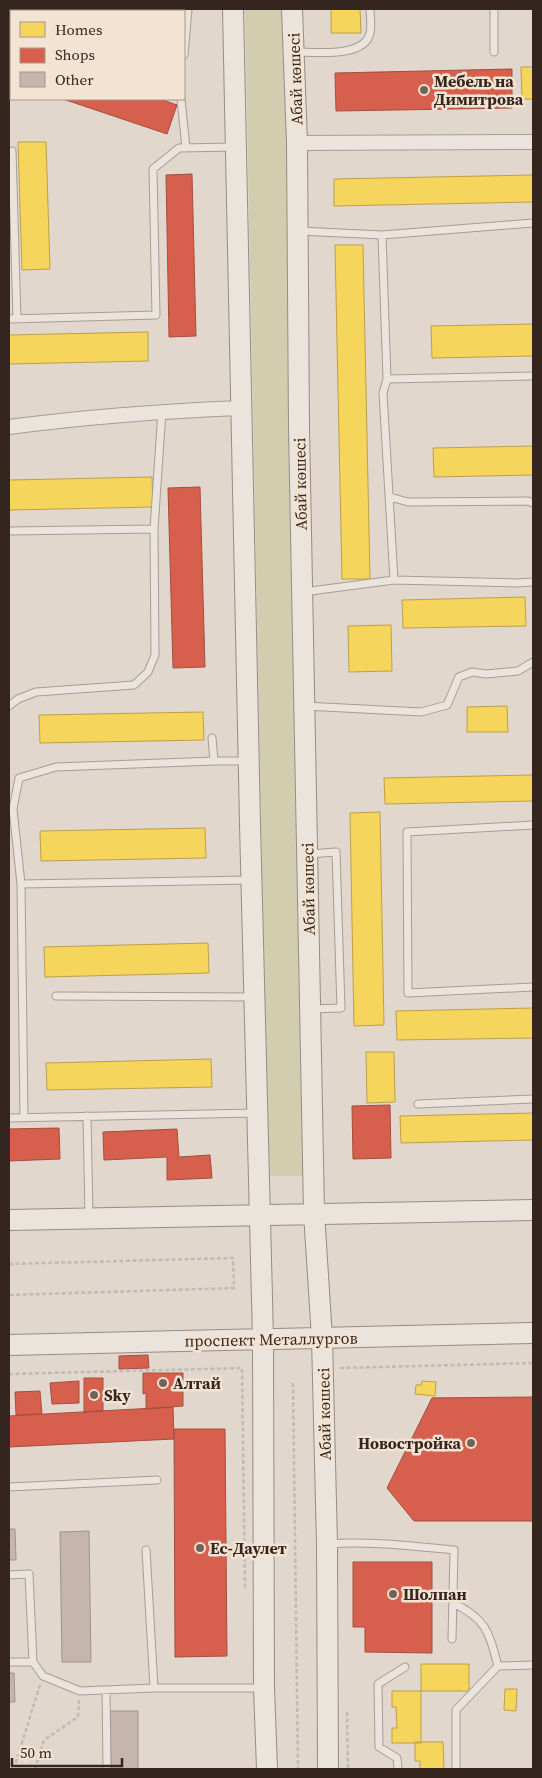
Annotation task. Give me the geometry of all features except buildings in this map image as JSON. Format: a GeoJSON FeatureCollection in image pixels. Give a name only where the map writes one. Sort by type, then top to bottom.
{"type":"FeatureCollection","features":[{"type":"Feature","properties":{"kind":"street"},"geometry":{"type":"LineString","coordinates":[[233,9],[248,761],[263,1338],[264,1688],[267,1769]]}},
{"type":"Feature","properties":{"kind":"street","name":"Абай көшесі"},"geometry":{"type":"LineString","coordinates":[[292,9],[297,143],[302,592],[314,1213],[322,1338],[327,1544],[328,1769]]}},
{"type":"Feature","properties":{"kind":"street"},"geometry":{"type":"LineString","coordinates":[[297,143],[533,142]]}},
{"type":"Feature","properties":{"kind":"street"},"geometry":{"type":"LineString","coordinates":[[9,427],[98,416],[241,408]]}},
{"type":"Feature","properties":{"kind":"street"},"geometry":{"type":"LineString","coordinates":[[9,1220],[533,1210]]}},
{"type":"Feature","properties":{"kind":"street","name":"проспект Металлургов"},"geometry":{"type":"LineString","coordinates":[[9,1345],[263,1338],[533,1334]]}},
{"type":"Feature","properties":{"kind":"lane"},"geometry":{"type":"LineString","coordinates":[[185,44],[188,9]]}},
{"type":"Feature","properties":{"kind":"lane"},"geometry":{"type":"LineString","coordinates":[[294,52],[341,52],[360,48],[370,34],[370,9]]}},
{"type":"Feature","properties":{"kind":"lane"},"geometry":{"type":"LineString","coordinates":[[494,9],[494,52]]}},
{"type":"Feature","properties":{"kind":"lane"},"geometry":{"type":"LineString","coordinates":[[181,100],[186,148]]}},
{"type":"Feature","properties":{"kind":"lane"},"geometry":{"type":"LineString","coordinates":[[9,319],[156,315],[153,169],[179,148],[237,147]]}},
{"type":"Feature","properties":{"kind":"lane"},"geometry":{"type":"LineString","coordinates":[[12,151],[17,319]]}},
{"type":"Feature","properties":{"kind":"lane"},"geometry":{"type":"LineString","coordinates":[[298,230],[382,235],[533,224]]}},
{"type":"Feature","properties":{"kind":"lane"},"geometry":{"type":"LineString","coordinates":[[382,235],[387,379],[383,393],[394,580]]}},
{"type":"Feature","properties":{"kind":"lane"},"geometry":{"type":"LineString","coordinates":[[387,379],[533,376]]}},
{"type":"Feature","properties":{"kind":"lane"},"geometry":{"type":"LineString","coordinates":[[9,706],[18,699],[36,692],[134,685],[148,672],[155,655],[154,529],[162,411]]}},
{"type":"Feature","properties":{"kind":"lane"},"geometry":{"type":"LineString","coordinates":[[390,498],[408,502],[528,501],[533,503]]}},
{"type":"Feature","properties":{"kind":"lane"},"geometry":{"type":"LineString","coordinates":[[9,531],[154,529]]}},
{"type":"Feature","properties":{"kind":"lane"},"geometry":{"type":"LineString","coordinates":[[302,592],[394,580],[517,584],[533,582]]}},
{"type":"Feature","properties":{"kind":"lane"},"geometry":{"type":"LineString","coordinates":[[305,706],[421,712],[447,705],[459,678],[472,672],[486,674],[518,671],[533,662]]}},
{"type":"Feature","properties":{"kind":"lane"},"geometry":{"type":"LineString","coordinates":[[212,738],[214,761]]}},
{"type":"Feature","properties":{"kind":"lane"},"geometry":{"type":"LineString","coordinates":[[24,1117],[20,884],[13,809],[19,778],[56,768],[248,761]]}},
{"type":"Feature","properties":{"kind":"lane"},"geometry":{"type":"LineString","coordinates":[[533,826],[407,832],[408,993],[533,988]]}},
{"type":"Feature","properties":{"kind":"lane"},"geometry":{"type":"LineString","coordinates":[[307,854],[336,852],[341,1008],[310,1009]]}},
{"type":"Feature","properties":{"kind":"lane"},"geometry":{"type":"LineString","coordinates":[[20,884],[251,880]]}},
{"type":"Feature","properties":{"kind":"lane"},"geometry":{"type":"LineString","coordinates":[[56,996],[254,997]]}},
{"type":"Feature","properties":{"kind":"lane"},"geometry":{"type":"LineString","coordinates":[[418,1104],[533,1100]]}},
{"type":"Feature","properties":{"kind":"lane"},"geometry":{"type":"LineString","coordinates":[[9,1118],[257,1114]]}},
{"type":"Feature","properties":{"kind":"lane"},"geometry":{"type":"LineString","coordinates":[[87,1116],[90,1218]]}},
{"type":"Feature","properties":{"kind":"lane"},"geometry":{"type":"LineString","coordinates":[[9,1486],[157,1480]]}},
{"type":"Feature","properties":{"kind":"lane"},"geometry":{"type":"LineString","coordinates":[[327,1544],[382,1544],[454,1550],[452,1639]]}},
{"type":"Feature","properties":{"kind":"lane"},"geometry":{"type":"LineString","coordinates":[[146,1550],[154,1688]]}},
{"type":"Feature","properties":{"kind":"lane"},"geometry":{"type":"LineString","coordinates":[[9,1575],[29,1574],[33,1662],[42,1676],[80,1691],[154,1688],[264,1688]]}},
{"type":"Feature","properties":{"kind":"lane"},"geometry":{"type":"LineString","coordinates":[[453,1603],[470,1611],[489,1633],[498,1666]]}},
{"type":"Feature","properties":{"kind":"lane"},"geometry":{"type":"LineString","coordinates":[[9,1662],[33,1662]]}},
{"type":"Feature","properties":{"kind":"lane"},"geometry":{"type":"LineString","coordinates":[[456,1769],[456,1710],[498,1666],[533,1665]]}},
{"type":"Feature","properties":{"kind":"lane"},"geometry":{"type":"LineString","coordinates":[[398,1769],[397,1758],[379,1746],[378,1684],[405,1667]]}},
{"type":"Feature","properties":{"kind":"lane"},"geometry":{"type":"LineString","coordinates":[[106,1690],[107,1769]]}},
{"type":"Feature","properties":{"kind":"path"},"geometry":{"type":"LineString","coordinates":[[9,1264],[233,1258],[234,1288],[9,1295]]}},
{"type":"Feature","properties":{"kind":"path"},"geometry":{"type":"LineString","coordinates":[[339,1368],[533,1363]]}},
{"type":"Feature","properties":{"kind":"path"},"geometry":{"type":"LineString","coordinates":[[9,1374],[242,1368],[245,1593]]}},
{"type":"Feature","properties":{"kind":"path"},"geometry":{"type":"LineString","coordinates":[[293,1383],[298,1769]]}},
{"type":"Feature","properties":{"kind":"path"},"geometry":{"type":"LineString","coordinates":[[9,1765],[16,1762],[42,1676]]}},
{"type":"Feature","properties":{"kind":"path"},"geometry":{"type":"LineString","coordinates":[[35,1769],[44,1740],[78,1717],[80,1691]]}},
{"type":"Feature","properties":{"kind":"path"},"geometry":{"type":"LineString","coordinates":[[346,1703],[348,1769]]}},
{"type":"Feature","properties":{"kind":"shaded area"},"geometry":{"type":"Polygon","coordinates":[[[245,9],[284,9],[305,1176],[268,1176],[245,9]]]}},
{"type":"Feature","properties":{"kind":"place","name":"Мебель на Димитрова"},"geometry":{"type":"Point","coordinates":[424,90]}},
{"type":"Feature","properties":{"kind":"place","name":"Алтай"},"geometry":{"type":"Point","coordinates":[163,1383]}},
{"type":"Feature","properties":{"kind":"place","name":"Sky"},"geometry":{"type":"Point","coordinates":[94,1395]}},
{"type":"Feature","properties":{"kind":"place","name":"Новостройка"},"geometry":{"type":"Point","coordinates":[471,1443]}},
{"type":"Feature","properties":{"kind":"place","name":"Ес-Даулет"},"geometry":{"type":"Point","coordinates":[200,1548]}},
{"type":"Feature","properties":{"kind":"place","name":"Шолпан"},"geometry":{"type":"Point","coordinates":[393,1594]}}]}
